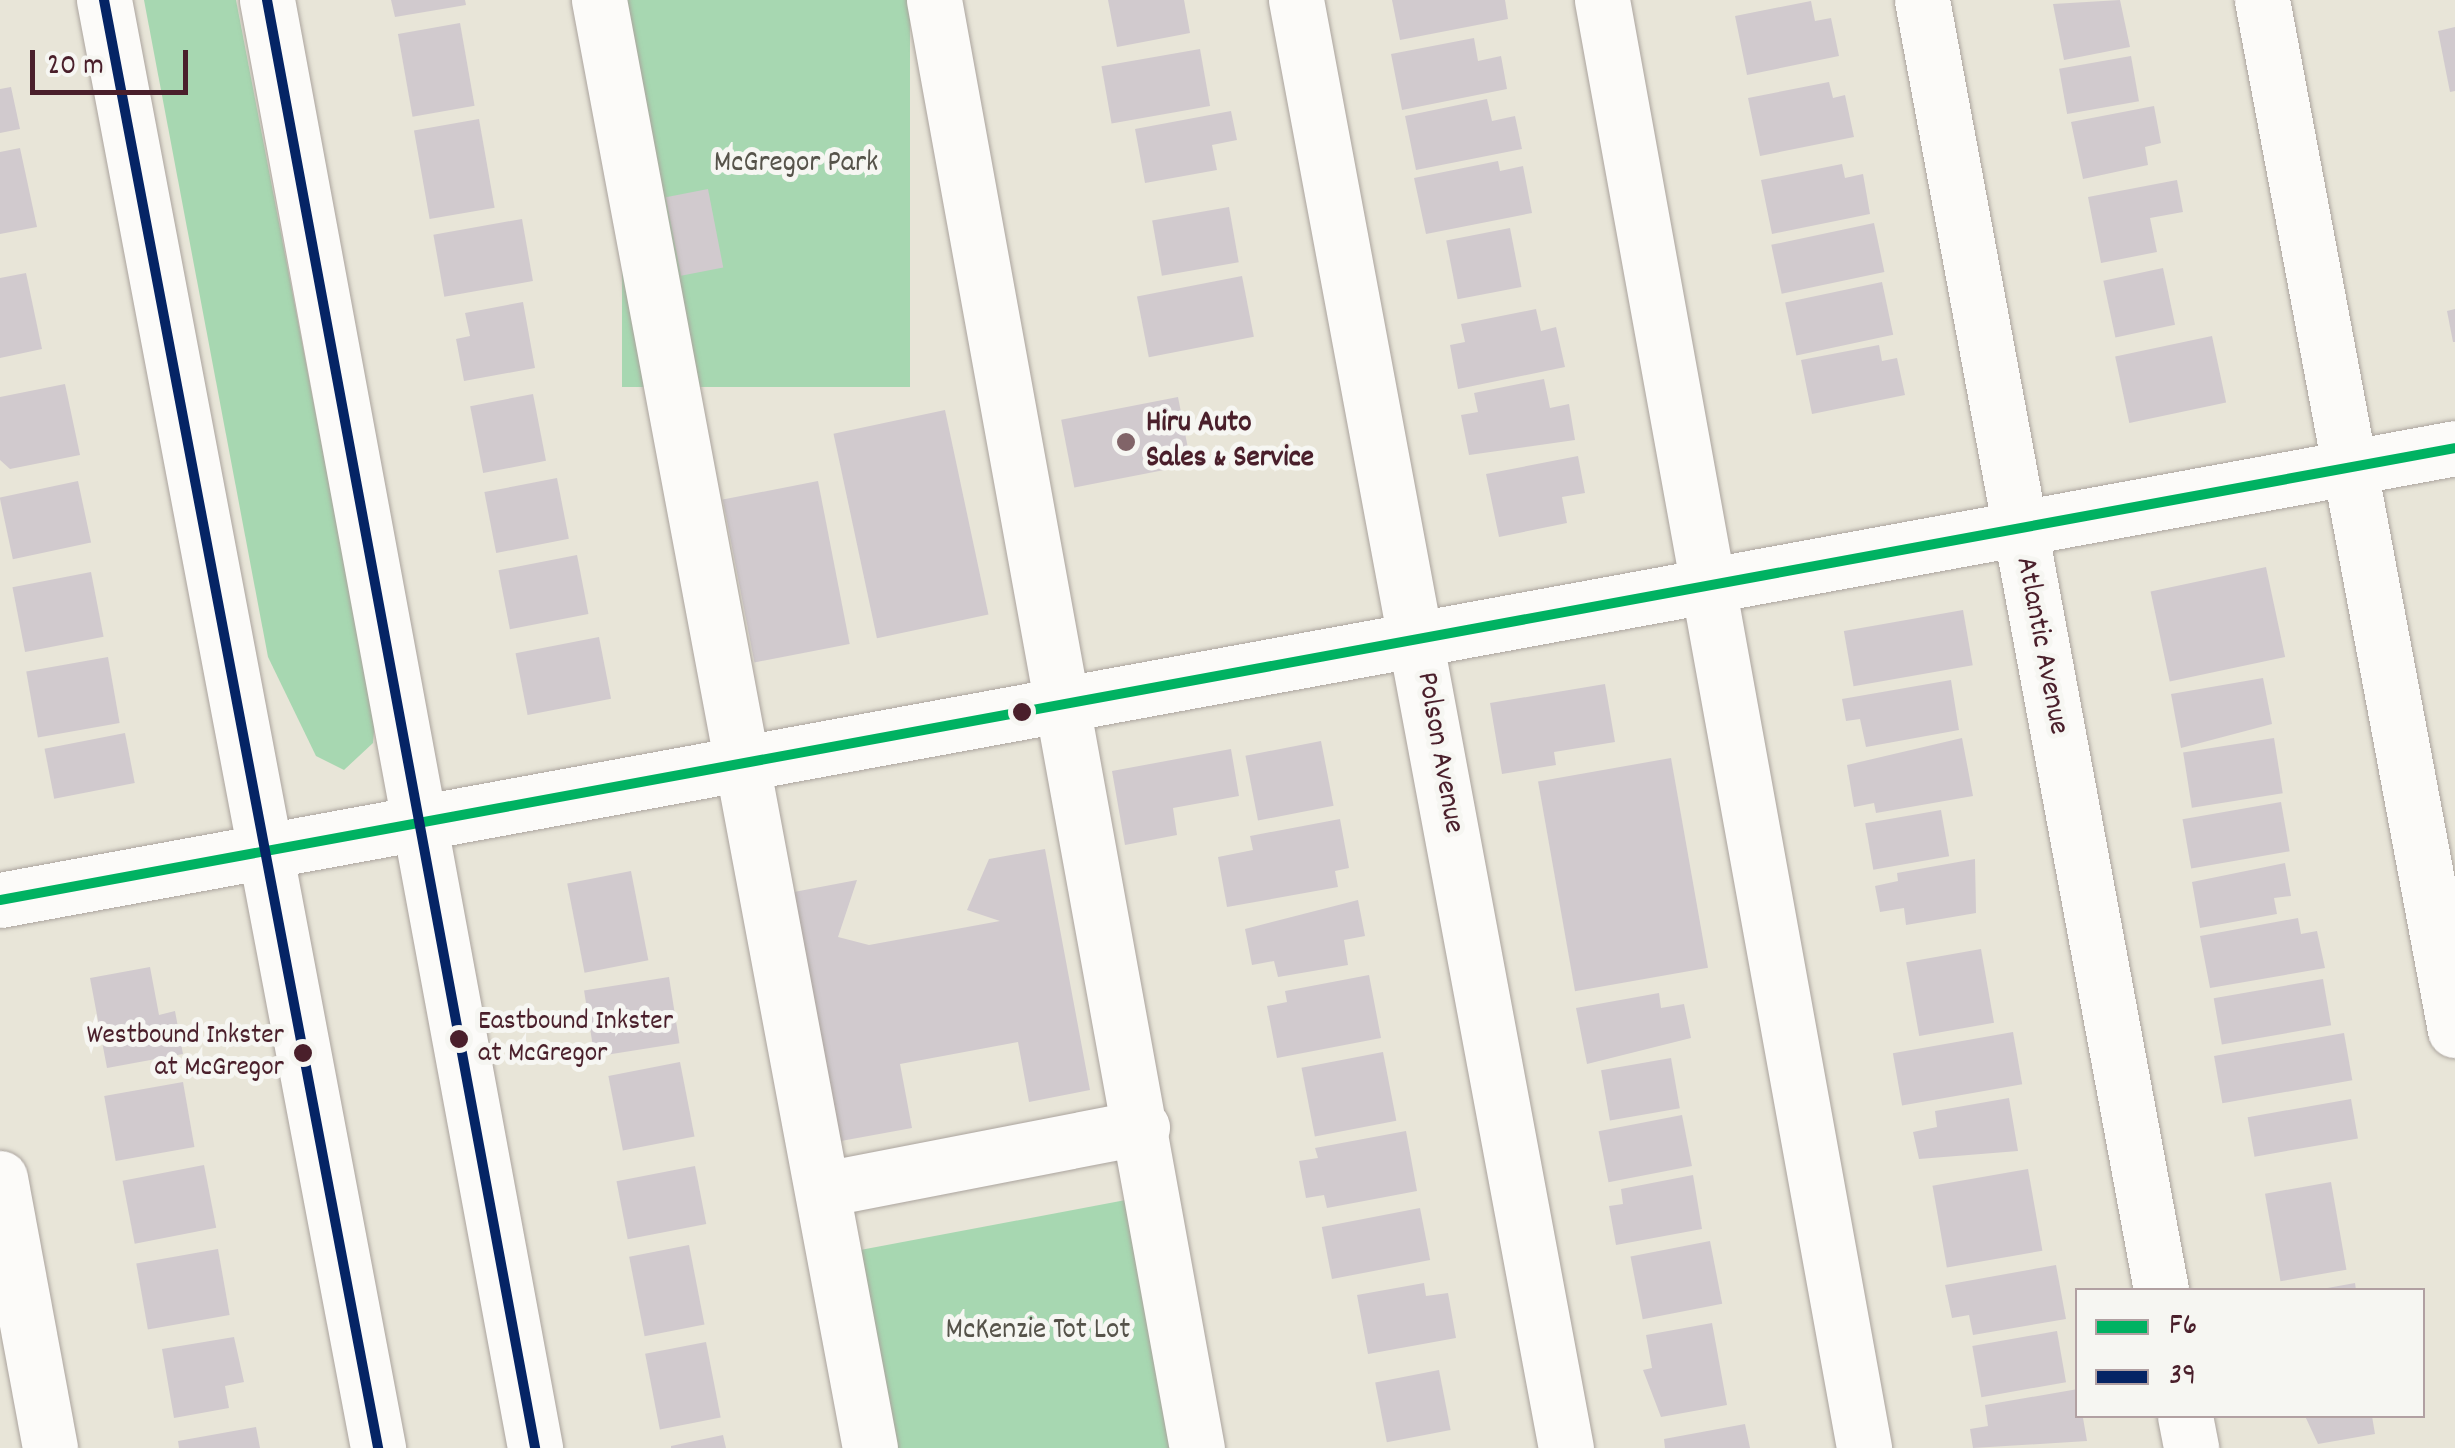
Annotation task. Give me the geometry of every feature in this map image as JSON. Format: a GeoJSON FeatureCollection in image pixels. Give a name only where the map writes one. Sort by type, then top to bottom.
{"type":"FeatureCollection","features":[{"type":"Feature","properties":{"kind":"main road"},"geometry":{"type":"LineString","coordinates":[[104,0],[378,1448]]}},
{"type":"Feature","properties":{"kind":"main road"},"geometry":{"type":"LineString","coordinates":[[266,0],[534,1448]]}},
{"type":"Feature","properties":{"kind":"main road"},"geometry":{"type":"LineString","coordinates":[[599,0],[870,1448]]}},
{"type":"Feature","properties":{"kind":"main road"},"geometry":{"type":"LineString","coordinates":[[934,0],[1142,1127],[1197,1448]]}},
{"type":"Feature","properties":{"kind":"main road","name":"Polson Avenue"},"geometry":{"type":"LineString","coordinates":[[1296,0],[1566,1448]]}},
{"type":"Feature","properties":{"kind":"main road"},"geometry":{"type":"LineString","coordinates":[[1602,0],[1712,581],[1864,1448]]}},
{"type":"Feature","properties":{"kind":"main road","name":"Atlantic Avenue"},"geometry":{"type":"LineString","coordinates":[[1922,0],[2161,1288]]}},
{"type":"Feature","properties":{"kind":"main road"},"geometry":{"type":"LineString","coordinates":[[2262,0],[2455,1030]]}},
{"type":"Feature","properties":{"kind":"main road"},"geometry":{"type":"LineString","coordinates":[[0,900],[1060,699],[2455,448]]}},
{"type":"Feature","properties":{"kind":"main road"},"geometry":{"type":"LineString","coordinates":[[824,1189],[1142,1127]]}},
{"type":"Feature","properties":{"kind":"main road"},"geometry":{"type":"LineString","coordinates":[[0,1178],[50,1448]]}},
{"type":"Feature","properties":{"kind":"main road"},"geometry":{"type":"LineString","coordinates":[[2185,1418],[2191,1448]]}},
{"type":"Feature","properties":{"kind":"green space"},"geometry":{"type":"Polygon","coordinates":[[[144,0],[236,0],[375,721],[373,743],[344,770],[316,756],[268,657],[144,0]]]}},
{"type":"Feature","properties":{"kind":"green space","name":"McGregor Park"},"geometry":{"type":"Polygon","coordinates":[[[622,0],[910,0],[910,387],[622,387],[622,0]]]}},
{"type":"Feature","properties":{"kind":"green space","name":"McKenzie Tot Lot"},"geometry":{"type":"Polygon","coordinates":[[[1131,1199],[1178,1448],[892,1448],[855,1251],[1131,1199]]]}},
{"type":"Feature","properties":{"kind":"building"},"geometry":{"type":"Polygon","coordinates":[[[391,0],[465,0],[466,5],[395,17],[391,0]]]}},
{"type":"Feature","properties":{"kind":"building"},"geometry":{"type":"Polygon","coordinates":[[[1108,0],[1184,0],[1190,33],[1117,47],[1108,0]]]}},
{"type":"Feature","properties":{"kind":"building"},"geometry":{"type":"Polygon","coordinates":[[[1392,0],[1505,0],[1508,19],[1400,40],[1392,0]]]}},
{"type":"Feature","properties":{"kind":"building"},"geometry":{"type":"Polygon","coordinates":[[[2120,0],[2130,47],[2064,60],[2053,4],[2120,0]]]}},
{"type":"Feature","properties":{"kind":"building"},"geometry":{"type":"Polygon","coordinates":[[[1811,1],[1815,21],[1831,18],[1839,56],[1747,75],[1735,16],[1811,1]]]}},
{"type":"Feature","properties":{"kind":"building"},"geometry":{"type":"Polygon","coordinates":[[[460,23],[475,106],[413,117],[398,34],[460,23]]]}},
{"type":"Feature","properties":{"kind":"building"},"geometry":{"type":"Polygon","coordinates":[[[2455,27],[2455,91],[2450,92],[2438,31],[2455,27]]]}},
{"type":"Feature","properties":{"kind":"building"},"geometry":{"type":"Polygon","coordinates":[[[1474,38],[1478,61],[1501,56],[1507,89],[1402,110],[1391,54],[1474,38]]]}},
{"type":"Feature","properties":{"kind":"building"},"geometry":{"type":"Polygon","coordinates":[[[1200,49],[1210,106],[1112,123],[1102,66],[1200,49]]]}},
{"type":"Feature","properties":{"kind":"building"},"geometry":{"type":"Polygon","coordinates":[[[2131,56],[2139,101],[2067,114],[2059,69],[2131,56]]]}},
{"type":"Feature","properties":{"kind":"building"},"geometry":{"type":"Polygon","coordinates":[[[1829,82],[1833,98],[1845,95],[1854,137],[1760,156],[1748,98],[1829,82]]]}},
{"type":"Feature","properties":{"kind":"building"},"geometry":{"type":"Polygon","coordinates":[[[11,87],[20,129],[0,133],[0,89],[11,87]]]}},
{"type":"Feature","properties":{"kind":"building"},"geometry":{"type":"Polygon","coordinates":[[[1487,99],[1492,121],[1515,116],[1522,149],[1416,170],[1405,116],[1487,99]]]}},
{"type":"Feature","properties":{"kind":"building"},"geometry":{"type":"Polygon","coordinates":[[[2154,106],[2161,143],[2145,147],[2148,165],[2083,179],[2071,122],[2154,106]]]}},
{"type":"Feature","properties":{"kind":"building"},"geometry":{"type":"Polygon","coordinates":[[[1231,111],[1237,140],[1212,145],[1217,170],[1145,183],[1135,129],[1231,111]]]}},
{"type":"Feature","properties":{"kind":"building"},"geometry":{"type":"Polygon","coordinates":[[[479,119],[495,208],[430,219],[414,130],[479,119]]]}},
{"type":"Feature","properties":{"kind":"building"},"geometry":{"type":"Polygon","coordinates":[[[20,148],[37,227],[0,234],[0,152],[20,148]]]}},
{"type":"Feature","properties":{"kind":"building"},"geometry":{"type":"Polygon","coordinates":[[[1498,161],[1500,171],[1523,166],[1532,213],[1426,234],[1414,178],[1498,161]]]}},
{"type":"Feature","properties":{"kind":"building"},"geometry":{"type":"Polygon","coordinates":[[[1842,164],[1845,178],[1863,174],[1870,214],[1772,234],[1761,180],[1842,164]]]}},
{"type":"Feature","properties":{"kind":"building"},"geometry":{"type":"Polygon","coordinates":[[[2177,180],[2183,212],[2150,218],[2157,252],[2101,263],[2088,197],[2177,180]]]}},
{"type":"Feature","properties":{"kind":"building"},"geometry":{"type":"Polygon","coordinates":[[[708,189],[723,268],[681,276],[666,197],[708,189]]]}},
{"type":"Feature","properties":{"kind":"building"},"geometry":{"type":"Polygon","coordinates":[[[1229,207],[1239,262],[1162,276],[1152,221],[1229,207]]]}},
{"type":"Feature","properties":{"kind":"building"},"geometry":{"type":"Polygon","coordinates":[[[522,219],[533,281],[444,297],[433,235],[522,219]]]}},
{"type":"Feature","properties":{"kind":"building"},"geometry":{"type":"Polygon","coordinates":[[[1874,223],[1884,272],[1782,294],[1771,245],[1874,223]]]}},
{"type":"Feature","properties":{"kind":"building"},"geometry":{"type":"Polygon","coordinates":[[[1510,228],[1521,287],[1458,299],[1446,240],[1510,228]]]}},
{"type":"Feature","properties":{"kind":"building"},"geometry":{"type":"Polygon","coordinates":[[[2163,268],[2175,325],[2115,337],[2103,281],[2163,268]]]}},
{"type":"Feature","properties":{"kind":"building"},"geometry":{"type":"Polygon","coordinates":[[[26,273],[42,349],[0,358],[0,278],[26,273]]]}},
{"type":"Feature","properties":{"kind":"building"},"geometry":{"type":"Polygon","coordinates":[[[1242,276],[1254,337],[1149,357],[1137,296],[1242,276]]]}},
{"type":"Feature","properties":{"kind":"building"},"geometry":{"type":"Polygon","coordinates":[[[1882,282],[1893,335],[1796,355],[1785,303],[1882,282]]]}},
{"type":"Feature","properties":{"kind":"building"},"geometry":{"type":"Polygon","coordinates":[[[523,302],[535,368],[464,381],[456,339],[470,336],[465,313],[523,302]]]}},
{"type":"Feature","properties":{"kind":"building"},"geometry":{"type":"Polygon","coordinates":[[[1536,309],[1541,331],[1556,327],[1565,367],[1458,389],[1450,345],[1465,342],[1461,324],[1536,309]]]}},
{"type":"Feature","properties":{"kind":"building"},"geometry":{"type":"Polygon","coordinates":[[[2455,309],[2455,342],[2453,342],[2447,311],[2455,309]]]}},
{"type":"Feature","properties":{"kind":"building"},"geometry":{"type":"Polygon","coordinates":[[[2212,336],[2226,403],[2129,423],[2115,357],[2212,336]]]}},
{"type":"Feature","properties":{"kind":"building"},"geometry":{"type":"Polygon","coordinates":[[[1879,345],[1882,361],[1897,358],[1905,395],[1812,414],[1801,360],[1879,345]]]}},
{"type":"Feature","properties":{"kind":"building"},"geometry":{"type":"Polygon","coordinates":[[[1544,379],[1550,408],[1569,404],[1575,440],[1469,455],[1461,415],[1478,412],[1474,393],[1544,379]]]}},
{"type":"Feature","properties":{"kind":"building"},"geometry":{"type":"Polygon","coordinates":[[[65,384],[80,455],[10,469],[0,460],[0,397],[65,384]]]}},
{"type":"Feature","properties":{"kind":"building"},"geometry":{"type":"Polygon","coordinates":[[[533,394],[546,461],[483,473],[470,406],[533,394]]]}},
{"type":"Feature","properties":{"kind":"building","name":"Hiru Auto Sales & Service"},"geometry":{"type":"Polygon","coordinates":[[[1178,397],[1191,465],[1074,487],[1061,420],[1178,397]]]}},
{"type":"Feature","properties":{"kind":"building"},"geometry":{"type":"Polygon","coordinates":[[[945,410],[988,614],[877,638],[833,434],[945,410]]]}},
{"type":"Feature","properties":{"kind":"building"},"geometry":{"type":"Polygon","coordinates":[[[1578,456],[1585,493],[1562,497],[1567,523],[1499,537],[1486,474],[1578,456]]]}},
{"type":"Feature","properties":{"kind":"building"},"geometry":{"type":"Polygon","coordinates":[[[557,478],[569,539],[496,553],[484,492],[557,478]]]}},
{"type":"Feature","properties":{"kind":"building"},"geometry":{"type":"Polygon","coordinates":[[[78,481],[91,543],[13,559],[0,498],[78,481]]]}},
{"type":"Feature","properties":{"kind":"building"},"geometry":{"type":"Polygon","coordinates":[[[818,481],[850,644],[754,662],[723,500],[818,481]]]}},
{"type":"Feature","properties":{"kind":"building"},"geometry":{"type":"Polygon","coordinates":[[[577,555],[588,614],[510,629],[498,570],[577,555]]]}},
{"type":"Feature","properties":{"kind":"building"},"geometry":{"type":"Polygon","coordinates":[[[2266,567],[2285,657],[2170,682],[2151,592],[2266,567]]]}},
{"type":"Feature","properties":{"kind":"building"},"geometry":{"type":"Polygon","coordinates":[[[91,572],[104,637],[25,652],[12,587],[91,572]]]}},
{"type":"Feature","properties":{"kind":"building"},"geometry":{"type":"Polygon","coordinates":[[[1963,610],[1973,665],[1854,686],[1844,631],[1963,610]]]}},
{"type":"Feature","properties":{"kind":"building"},"geometry":{"type":"Polygon","coordinates":[[[599,637],[611,699],[528,715],[516,653],[599,637]]]}},
{"type":"Feature","properties":{"kind":"building"},"geometry":{"type":"Polygon","coordinates":[[[108,657],[120,723],[38,737],[26,671],[108,657]]]}},
{"type":"Feature","properties":{"kind":"building"},"geometry":{"type":"Polygon","coordinates":[[[2263,678],[2272,724],[2181,748],[2171,694],[2263,678]]]}},
{"type":"Feature","properties":{"kind":"building"},"geometry":{"type":"Polygon","coordinates":[[[1951,680],[1959,730],[1866,747],[1860,719],[1846,721],[1842,699],[1951,680]]]}},
{"type":"Feature","properties":{"kind":"building"},"geometry":{"type":"Polygon","coordinates":[[[1605,684],[1615,742],[1554,752],[1556,765],[1502,774],[1490,703],[1605,684]]]}},
{"type":"Feature","properties":{"kind":"building"},"geometry":{"type":"Polygon","coordinates":[[[125,733],[135,783],[54,799],[45,749],[125,733]]]}},
{"type":"Feature","properties":{"kind":"building"},"geometry":{"type":"Polygon","coordinates":[[[1962,738],[1973,796],[1876,813],[1874,803],[1854,807],[1847,765],[1962,738]]]}},
{"type":"Feature","properties":{"kind":"building"},"geometry":{"type":"Polygon","coordinates":[[[2274,738],[2283,793],[2192,808],[2183,752],[2274,738]]]}},
{"type":"Feature","properties":{"kind":"building"},"geometry":{"type":"Polygon","coordinates":[[[1321,741],[1334,806],[1258,820],[1245,756],[1321,741]]]}},
{"type":"Feature","properties":{"kind":"building"},"geometry":{"type":"Polygon","coordinates":[[[1231,749],[1239,796],[1173,808],[1177,835],[1125,845],[1112,771],[1231,749]]]}},
{"type":"Feature","properties":{"kind":"building"},"geometry":{"type":"Polygon","coordinates":[[[1671,758],[1708,968],[1575,991],[1538,781],[1671,758]]]}},
{"type":"Feature","properties":{"kind":"building"},"geometry":{"type":"Polygon","coordinates":[[[2281,802],[2290,851],[2191,869],[2183,819],[2281,802]]]}},
{"type":"Feature","properties":{"kind":"building"},"geometry":{"type":"Polygon","coordinates":[[[1941,810],[1949,856],[1873,870],[1865,823],[1941,810]]]}},
{"type":"Feature","properties":{"kind":"building"},"geometry":{"type":"Polygon","coordinates":[[[1340,819],[1349,868],[1335,871],[1338,887],[1227,907],[1218,857],[1253,850],[1250,836],[1340,819]]]}},
{"type":"Feature","properties":{"kind":"building"},"geometry":{"type":"Polygon","coordinates":[[[1045,849],[1090,1090],[1029,1102],[1018,1042],[900,1064],[912,1128],[841,1141],[794,892],[857,880],[838,937],[869,945],[1000,921],[967,910],[989,859],[1045,849]]]}},
{"type":"Feature","properties":{"kind":"building"},"geometry":{"type":"Polygon","coordinates":[[[1975,859],[1976,913],[1906,925],[1904,908],[1880,912],[1875,886],[1898,881],[1897,873],[1975,859]]]}},
{"type":"Feature","properties":{"kind":"building"},"geometry":{"type":"Polygon","coordinates":[[[2285,863],[2291,896],[2274,898],[2277,914],[2200,928],[2192,882],[2285,863]]]}},
{"type":"Feature","properties":{"kind":"building"},"geometry":{"type":"Polygon","coordinates":[[[631,871],[648,960],[585,973],[567,883],[631,871]]]}},
{"type":"Feature","properties":{"kind":"building"},"geometry":{"type":"Polygon","coordinates":[[[1358,900],[1365,936],[1344,940],[1348,965],[1278,977],[1274,961],[1252,965],[1245,929],[1358,900]]]}},
{"type":"Feature","properties":{"kind":"building"},"geometry":{"type":"Polygon","coordinates":[[[2298,918],[2301,934],[2317,931],[2325,968],[2210,988],[2200,936],[2298,918]]]}},
{"type":"Feature","properties":{"kind":"building"},"geometry":{"type":"Polygon","coordinates":[[[1981,949],[1994,1023],[1919,1036],[1906,962],[1981,949]]]}},
{"type":"Feature","properties":{"kind":"building"},"geometry":{"type":"Polygon","coordinates":[[[150,967],[159,1015],[175,1011],[183,1054],[107,1068],[90,978],[150,967]]]}},
{"type":"Feature","properties":{"kind":"building"},"geometry":{"type":"Polygon","coordinates":[[[1369,975],[1381,1038],[1277,1058],[1267,1006],[1287,1002],[1285,991],[1369,975]]]}},
{"type":"Feature","properties":{"kind":"building"},"geometry":{"type":"Polygon","coordinates":[[[669,977],[679,1043],[595,1057],[584,990],[669,977]]]}},
{"type":"Feature","properties":{"kind":"building"},"geometry":{"type":"Polygon","coordinates":[[[2323,979],[2331,1025],[2222,1045],[2214,998],[2323,979]]]}},
{"type":"Feature","properties":{"kind":"building"},"geometry":{"type":"Polygon","coordinates":[[[1659,993],[1661,1008],[1684,1004],[1691,1038],[1587,1064],[1576,1008],[1659,993]]]}},
{"type":"Feature","properties":{"kind":"building"},"geometry":{"type":"Polygon","coordinates":[[[2013,1032],[2022,1084],[1902,1105],[1893,1053],[2013,1032]]]}},
{"type":"Feature","properties":{"kind":"building"},"geometry":{"type":"Polygon","coordinates":[[[2344,1033],[2352,1080],[2222,1103],[2214,1056],[2344,1033]]]}},
{"type":"Feature","properties":{"kind":"building"},"geometry":{"type":"Polygon","coordinates":[[[1383,1052],[1396,1121],[1315,1137],[1302,1068],[1383,1052]]]}},
{"type":"Feature","properties":{"kind":"building"},"geometry":{"type":"Polygon","coordinates":[[[1671,1058],[1680,1108],[1610,1121],[1601,1070],[1671,1058]]]}},
{"type":"Feature","properties":{"kind":"building"},"geometry":{"type":"Polygon","coordinates":[[[680,1062],[695,1137],[623,1151],[608,1076],[680,1062]]]}},
{"type":"Feature","properties":{"kind":"building"},"geometry":{"type":"Polygon","coordinates":[[[183,1082],[194,1147],[116,1161],[104,1096],[183,1082]]]}},
{"type":"Feature","properties":{"kind":"building"},"geometry":{"type":"Polygon","coordinates":[[[2009,1098],[2018,1151],[1919,1159],[1913,1132],[1937,1127],[1935,1111],[2009,1098]]]}},
{"type":"Feature","properties":{"kind":"building"},"geometry":{"type":"Polygon","coordinates":[[[2351,1099],[2358,1138],[2255,1157],[2248,1117],[2351,1099]]]}},
{"type":"Feature","properties":{"kind":"building"},"geometry":{"type":"Polygon","coordinates":[[[1682,1115],[1692,1166],[1608,1182],[1599,1131],[1682,1115]]]}},
{"type":"Feature","properties":{"kind":"building"},"geometry":{"type":"Polygon","coordinates":[[[1406,1131],[1417,1191],[1327,1208],[1324,1195],[1306,1198],[1299,1161],[1318,1158],[1315,1148],[1406,1131]]]}},
{"type":"Feature","properties":{"kind":"building"},"geometry":{"type":"Polygon","coordinates":[[[204,1165],[216,1228],[135,1244],[123,1181],[204,1165]]]}},
{"type":"Feature","properties":{"kind":"building"},"geometry":{"type":"Polygon","coordinates":[[[695,1166],[706,1224],[628,1239],[616,1181],[695,1166]]]}},
{"type":"Feature","properties":{"kind":"building"},"geometry":{"type":"Polygon","coordinates":[[[2028,1169],[2042,1251],[1947,1268],[1932,1186],[2028,1169]]]}},
{"type":"Feature","properties":{"kind":"building"},"geometry":{"type":"Polygon","coordinates":[[[1693,1175],[1702,1229],[1616,1245],[1609,1206],[1623,1204],[1621,1189],[1693,1175]]]}},
{"type":"Feature","properties":{"kind":"building"},"geometry":{"type":"Polygon","coordinates":[[[2331,1182],[2346,1270],[2280,1281],[2265,1194],[2331,1182]]]}},
{"type":"Feature","properties":{"kind":"building"},"geometry":{"type":"Polygon","coordinates":[[[1420,1208],[1430,1260],[1332,1279],[1322,1227],[1420,1208]]]}},
{"type":"Feature","properties":{"kind":"building"},"geometry":{"type":"Polygon","coordinates":[[[1710,1241],[1722,1304],[1643,1319],[1630,1256],[1710,1241]]]}},
{"type":"Feature","properties":{"kind":"building"},"geometry":{"type":"Polygon","coordinates":[[[689,1245],[704,1325],[645,1336],[629,1257],[689,1245]]]}},
{"type":"Feature","properties":{"kind":"building"},"geometry":{"type":"Polygon","coordinates":[[[218,1249],[230,1315],[148,1329],[136,1263],[218,1249]]]}},
{"type":"Feature","properties":{"kind":"building"},"geometry":{"type":"Polygon","coordinates":[[[2056,1265],[2066,1319],[1973,1335],[1969,1315],[1952,1318],[1945,1285],[2056,1265]]]}},
{"type":"Feature","properties":{"kind":"building"},"geometry":{"type":"Polygon","coordinates":[[[1424,1283],[1426,1296],[1448,1293],[1456,1338],[1368,1354],[1357,1295],[1424,1283]]]}},
{"type":"Feature","properties":{"kind":"building"},"geometry":{"type":"Polygon","coordinates":[[[2355,1283],[2356,1288],[2328,1288],[2355,1283]]]}},
{"type":"Feature","properties":{"kind":"building"},"geometry":{"type":"Polygon","coordinates":[[[1712,1323],[1727,1405],[1661,1417],[1643,1370],[1652,1368],[1646,1335],[1712,1323]]]}},
{"type":"Feature","properties":{"kind":"building"},"geometry":{"type":"Polygon","coordinates":[[[2057,1331],[2066,1382],[1981,1397],[1972,1346],[2057,1331]]]}},
{"type":"Feature","properties":{"kind":"building"},"geometry":{"type":"Polygon","coordinates":[[[234,1337],[244,1382],[225,1386],[229,1408],[174,1418],[162,1349],[234,1337]]]}},
{"type":"Feature","properties":{"kind":"building"},"geometry":{"type":"Polygon","coordinates":[[[706,1342],[721,1418],[660,1429],[645,1354],[706,1342]]]}},
{"type":"Feature","properties":{"kind":"building"},"geometry":{"type":"Polygon","coordinates":[[[1439,1370],[1451,1430],[1387,1442],[1375,1382],[1439,1370]]]}},
{"type":"Feature","properties":{"kind":"building"},"geometry":{"type":"Polygon","coordinates":[[[2075,1390],[2075,1418],[2083,1418],[2087,1441],[1973,1448],[1970,1429],[1988,1426],[1985,1405],[2075,1390]]]}},
{"type":"Feature","properties":{"kind":"building"},"geometry":{"type":"Polygon","coordinates":[[[2306,1418],[2372,1418],[2375,1434],[2318,1444],[2306,1418]]]}},
{"type":"Feature","properties":{"kind":"building"},"geometry":{"type":"Polygon","coordinates":[[[1745,1424],[1750,1448],[1665,1448],[1664,1439],[1745,1424]]]}},
{"type":"Feature","properties":{"kind":"building"},"geometry":{"type":"Polygon","coordinates":[[[256,1427],[260,1448],[179,1448],[178,1441],[256,1427]]]}},
{"type":"Feature","properties":{"kind":"building"},"geometry":{"type":"Polygon","coordinates":[[[723,1435],[726,1448],[671,1448],[671,1446],[723,1435]]]}},
{"type":"Feature","properties":{"kind":"transit line","name":"39"},"geometry":{"type":"LineString","coordinates":[[104,0],[378,1448]]}},
{"type":"Feature","properties":{"kind":"transit line","name":"39"},"geometry":{"type":"LineString","coordinates":[[267,0],[535,1448]]}},
{"type":"Feature","properties":{"kind":"transit line","name":"F6"},"geometry":{"type":"LineString","coordinates":[[0,900],[2455,448]]}},
{"type":"Feature","properties":{"kind":"place","name":"Hiru Auto Sales & Service"},"geometry":{"type":"Point","coordinates":[1126,442]}},
{"type":"Feature","properties":{"kind":"place","name":"Eastbound Inkster at McGregor"},"geometry":{"type":"Point","coordinates":[459,1039]}},
{"type":"Feature","properties":{"kind":"place","name":"Westbound Inkster at McGregor"},"geometry":{"type":"Point","coordinates":[303,1053]}}]}
